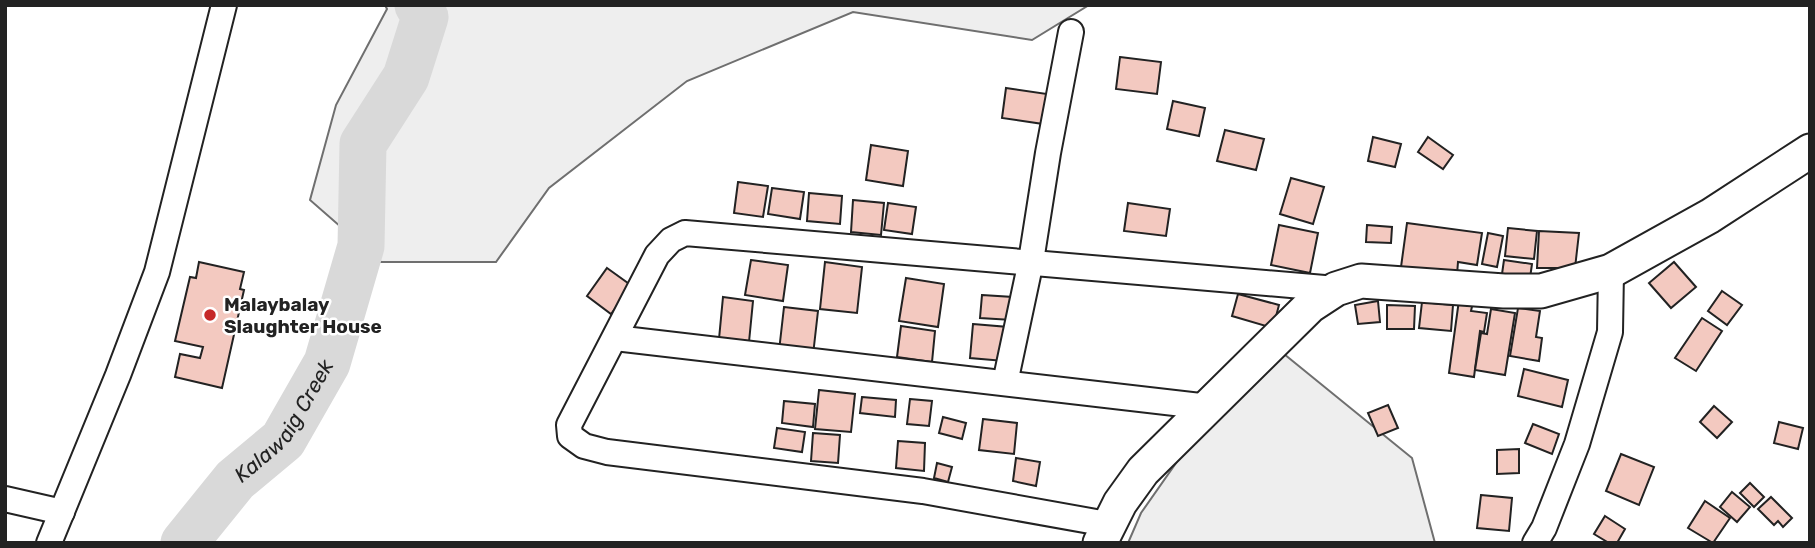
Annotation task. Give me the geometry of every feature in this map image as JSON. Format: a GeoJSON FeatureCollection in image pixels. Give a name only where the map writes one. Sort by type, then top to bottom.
{"type":"FeatureCollection","features":[{"type":"Feature","properties":{"kind":"street"},"geometry":{"type":"LineString","coordinates":[[49,543],[157,272],[224,5]]}},
{"type":"Feature","properties":{"kind":"street"},"geometry":{"type":"LineString","coordinates":[[1005,383],[1031,261],[1071,32]]}},
{"type":"Feature","properties":{"kind":"street"},"geometry":{"type":"LineString","coordinates":[[1336,289],[685,233],[671,240],[657,255],[569,425],[570,436],[584,446],[607,452],[923,491],[1104,534],[1120,503],[1143,471],[1310,306],[1336,289],[1361,281],[1377,281],[1504,291],[1541,291],[1611,271],[1710,216],[1810,151]]}},
{"type":"Feature","properties":{"kind":"street"},"geometry":{"type":"LineString","coordinates":[[1535,543],[1544,528],[1577,444],[1610,332],[1611,271]]}},
{"type":"Feature","properties":{"kind":"street"},"geometry":{"type":"LineString","coordinates":[[615,338],[1209,407]]}},
{"type":"Feature","properties":{"kind":"street"},"geometry":{"type":"LineString","coordinates":[[5,499],[62,512]]}},
{"type":"Feature","properties":{"kind":"shaded area"},"geometry":{"type":"Polygon","coordinates":[[[385,5],[1089,5],[1032,40],[853,12],[687,81],[549,188],[496,262],[381,262],[310,200],[336,105],[387,9],[385,5]]]}},
{"type":"Feature","properties":{"kind":"shaded area"},"geometry":{"type":"Polygon","coordinates":[[[1284,354],[1412,458],[1435,543],[1128,543],[1141,513],[1188,446],[1284,354]]]}},
{"type":"Feature","properties":{"kind":"building"},"geometry":{"type":"Polygon","coordinates":[[[1120,57],[1161,62],[1157,94],[1116,89],[1120,57]]]}},
{"type":"Feature","properties":{"kind":"building"},"geometry":{"type":"Polygon","coordinates":[[[1006,88],[1054,95],[1050,125],[1002,118],[1006,88]]]}},
{"type":"Feature","properties":{"kind":"building"},"geometry":{"type":"Polygon","coordinates":[[[1173,101],[1205,108],[1199,136],[1167,129],[1173,101]]]}},
{"type":"Feature","properties":{"kind":"building"},"geometry":{"type":"Polygon","coordinates":[[[1225,130],[1264,139],[1256,170],[1217,161],[1225,130]]]}},
{"type":"Feature","properties":{"kind":"building"},"geometry":{"type":"Polygon","coordinates":[[[1373,137],[1401,144],[1395,167],[1368,161],[1373,137]]]}},
{"type":"Feature","properties":{"kind":"building"},"geometry":{"type":"Polygon","coordinates":[[[1428,137],[1453,155],[1443,169],[1418,152],[1428,137]]]}},
{"type":"Feature","properties":{"kind":"building"},"geometry":{"type":"Polygon","coordinates":[[[871,145],[908,151],[903,186],[866,180],[871,145]]]}},
{"type":"Feature","properties":{"kind":"building"},"geometry":{"type":"Polygon","coordinates":[[[1291,178],[1324,187],[1313,224],[1280,214],[1291,178]]]}},
{"type":"Feature","properties":{"kind":"building"},"geometry":{"type":"Polygon","coordinates":[[[738,182],[768,186],[763,217],[734,213],[738,182]]]}},
{"type":"Feature","properties":{"kind":"building"},"geometry":{"type":"Polygon","coordinates":[[[772,188],[804,192],[800,219],[768,214],[772,188]]]}},
{"type":"Feature","properties":{"kind":"building"},"geometry":{"type":"Polygon","coordinates":[[[809,193],[842,196],[840,224],[807,221],[809,193]]]}},
{"type":"Feature","properties":{"kind":"building"},"geometry":{"type":"Polygon","coordinates":[[[853,200],[884,203],[881,235],[851,232],[853,200]]]}},
{"type":"Feature","properties":{"kind":"building"},"geometry":{"type":"Polygon","coordinates":[[[888,203],[916,207],[912,234],[884,230],[888,203]]]}},
{"type":"Feature","properties":{"kind":"building"},"geometry":{"type":"Polygon","coordinates":[[[1128,203],[1170,209],[1166,236],[1124,231],[1128,203]]]}},
{"type":"Feature","properties":{"kind":"building"},"geometry":{"type":"Polygon","coordinates":[[[1407,223],[1482,233],[1477,265],[1458,262],[1457,275],[1401,267],[1407,223]]]}},
{"type":"Feature","properties":{"kind":"building"},"geometry":{"type":"Polygon","coordinates":[[[1279,225],[1318,233],[1310,273],[1271,265],[1279,225]]]}},
{"type":"Feature","properties":{"kind":"building"},"geometry":{"type":"Polygon","coordinates":[[[1367,225],[1392,227],[1391,243],[1366,242],[1367,225]]]}},
{"type":"Feature","properties":{"kind":"building"},"geometry":{"type":"Polygon","coordinates":[[[1508,228],[1537,231],[1534,259],[1505,256],[1508,228]]]}},
{"type":"Feature","properties":{"kind":"building"},"geometry":{"type":"Polygon","coordinates":[[[1539,231],[1579,233],[1575,268],[1537,268],[1539,231]]]}},
{"type":"Feature","properties":{"kind":"building"},"geometry":{"type":"Polygon","coordinates":[[[1488,233],[1503,236],[1497,267],[1482,264],[1488,233]]]}},
{"type":"Feature","properties":{"kind":"building"},"geometry":{"type":"Polygon","coordinates":[[[751,260],[788,265],[783,301],[745,295],[751,260]]]}},
{"type":"Feature","properties":{"kind":"building"},"geometry":{"type":"Polygon","coordinates":[[[1504,260],[1532,264],[1530,278],[1502,274],[1504,260]]]}},
{"type":"Feature","properties":{"kind":"building","name":"Malaybalay Slaughter House"},"geometry":{"type":"Polygon","coordinates":[[[199,262],[244,272],[240,289],[244,290],[222,388],[175,377],[180,354],[200,358],[203,347],[175,341],[190,277],[196,278],[199,262]]]}},
{"type":"Feature","properties":{"kind":"building"},"geometry":{"type":"Polygon","coordinates":[[[825,262],[862,267],[857,313],[820,309],[825,262]]]}},
{"type":"Feature","properties":{"kind":"building"},"geometry":{"type":"Polygon","coordinates":[[[1674,262],[1696,287],[1671,308],[1649,283],[1674,262]]]}},
{"type":"Feature","properties":{"kind":"building"},"geometry":{"type":"Polygon","coordinates":[[[607,268],[632,286],[611,314],[587,296],[607,268]]]}},
{"type":"Feature","properties":{"kind":"building"},"geometry":{"type":"Polygon","coordinates":[[[906,278],[944,284],[938,327],[899,321],[906,278]]]}},
{"type":"Feature","properties":{"kind":"building"},"geometry":{"type":"Polygon","coordinates":[[[1722,291],[1742,305],[1727,325],[1708,311],[1722,291]]]}},
{"type":"Feature","properties":{"kind":"building"},"geometry":{"type":"Polygon","coordinates":[[[1238,294],[1279,305],[1273,328],[1232,316],[1238,294]]]}},
{"type":"Feature","properties":{"kind":"building"},"geometry":{"type":"Polygon","coordinates":[[[982,295],[1013,297],[1012,320],[980,318],[982,295]]]}},
{"type":"Feature","properties":{"kind":"building"},"geometry":{"type":"Polygon","coordinates":[[[723,297],[753,301],[749,342],[719,339],[723,297]]]}},
{"type":"Feature","properties":{"kind":"building"},"geometry":{"type":"Polygon","coordinates":[[[1459,300],[1473,302],[1471,311],[1487,313],[1484,332],[1480,331],[1474,377],[1449,373],[1459,300]]]}},
{"type":"Feature","properties":{"kind":"building"},"geometry":{"type":"Polygon","coordinates":[[[1378,301],[1380,322],[1358,324],[1355,305],[1378,301]]]}},
{"type":"Feature","properties":{"kind":"building"},"geometry":{"type":"Polygon","coordinates":[[[1422,302],[1453,305],[1451,331],[1419,328],[1422,302]]]}},
{"type":"Feature","properties":{"kind":"building"},"geometry":{"type":"Polygon","coordinates":[[[1387,305],[1415,306],[1414,329],[1387,329],[1387,305]]]}},
{"type":"Feature","properties":{"kind":"building"},"geometry":{"type":"Polygon","coordinates":[[[784,307],[818,311],[813,355],[779,351],[784,307]]]}},
{"type":"Feature","properties":{"kind":"building"},"geometry":{"type":"Polygon","coordinates":[[[1518,308],[1540,311],[1536,337],[1542,338],[1539,361],[1510,356],[1518,308]]]}},
{"type":"Feature","properties":{"kind":"building"},"geometry":{"type":"Polygon","coordinates":[[[1491,309],[1515,313],[1505,375],[1475,370],[1481,333],[1487,334],[1491,309]]]}},
{"type":"Feature","properties":{"kind":"building"},"geometry":{"type":"Polygon","coordinates":[[[1702,318],[1722,331],[1696,371],[1675,358],[1702,318]]]}},
{"type":"Feature","properties":{"kind":"building"},"geometry":{"type":"Polygon","coordinates":[[[973,324],[1008,327],[1004,361],[970,358],[973,324]]]}},
{"type":"Feature","properties":{"kind":"building"},"geometry":{"type":"Polygon","coordinates":[[[901,326],[935,331],[932,362],[897,357],[901,326]]]}},
{"type":"Feature","properties":{"kind":"building"},"geometry":{"type":"Polygon","coordinates":[[[1524,369],[1568,380],[1562,407],[1518,396],[1524,369]]]}},
{"type":"Feature","properties":{"kind":"building"},"geometry":{"type":"Polygon","coordinates":[[[819,390],[855,394],[851,432],[815,429],[819,390]]]}},
{"type":"Feature","properties":{"kind":"building"},"geometry":{"type":"Polygon","coordinates":[[[862,397],[896,400],[895,417],[860,413],[862,397]]]}},
{"type":"Feature","properties":{"kind":"building"},"geometry":{"type":"Polygon","coordinates":[[[910,399],[932,401],[929,426],[907,424],[910,399]]]}},
{"type":"Feature","properties":{"kind":"building"},"geometry":{"type":"Polygon","coordinates":[[[784,401],[815,404],[813,427],[782,423],[784,401]]]}},
{"type":"Feature","properties":{"kind":"building"},"geometry":{"type":"Polygon","coordinates":[[[1388,405],[1398,428],[1378,436],[1368,413],[1388,405]]]}},
{"type":"Feature","properties":{"kind":"building"},"geometry":{"type":"Polygon","coordinates":[[[1714,406],[1732,422],[1717,438],[1700,422],[1714,406]]]}},
{"type":"Feature","properties":{"kind":"building"},"geometry":{"type":"Polygon","coordinates":[[[943,417],[966,423],[962,439],[939,433],[943,417]]]}},
{"type":"Feature","properties":{"kind":"building"},"geometry":{"type":"Polygon","coordinates":[[[983,419],[1017,423],[1014,454],[979,450],[983,419]]]}},
{"type":"Feature","properties":{"kind":"building"},"geometry":{"type":"Polygon","coordinates":[[[1779,422],[1803,428],[1798,449],[1774,443],[1779,422]]]}},
{"type":"Feature","properties":{"kind":"building"},"geometry":{"type":"Polygon","coordinates":[[[1533,424],[1559,434],[1552,454],[1525,443],[1533,424]]]}},
{"type":"Feature","properties":{"kind":"building"},"geometry":{"type":"Polygon","coordinates":[[[777,428],[805,432],[802,452],[774,448],[777,428]]]}},
{"type":"Feature","properties":{"kind":"building"},"geometry":{"type":"Polygon","coordinates":[[[813,433],[840,435],[838,463],[811,461],[813,433]]]}},
{"type":"Feature","properties":{"kind":"building"},"geometry":{"type":"Polygon","coordinates":[[[898,441],[925,443],[924,471],[896,468],[898,441]]]}},
{"type":"Feature","properties":{"kind":"building"},"geometry":{"type":"Polygon","coordinates":[[[1519,449],[1519,473],[1497,474],[1497,450],[1519,449]]]}},
{"type":"Feature","properties":{"kind":"building"},"geometry":{"type":"Polygon","coordinates":[[[1621,454],[1654,467],[1639,505],[1606,491],[1621,454]]]}},
{"type":"Feature","properties":{"kind":"building"},"geometry":{"type":"Polygon","coordinates":[[[1016,458],[1040,462],[1036,486],[1013,481],[1016,458]]]}},
{"type":"Feature","properties":{"kind":"building"},"geometry":{"type":"Polygon","coordinates":[[[937,463],[952,467],[948,482],[934,478],[937,463]]]}},
{"type":"Feature","properties":{"kind":"building"},"geometry":{"type":"Polygon","coordinates":[[[1750,483],[1764,497],[1754,507],[1740,493],[1750,483]]]}},
{"type":"Feature","properties":{"kind":"building"},"geometry":{"type":"Polygon","coordinates":[[[1732,492],[1750,507],[1737,522],[1720,507],[1732,492]]]}},
{"type":"Feature","properties":{"kind":"building"},"geometry":{"type":"Polygon","coordinates":[[[1481,495],[1512,498],[1509,531],[1477,528],[1481,495]]]}},
{"type":"Feature","properties":{"kind":"building"},"geometry":{"type":"Polygon","coordinates":[[[1771,497],[1792,518],[1783,527],[1778,521],[1774,525],[1758,509],[1771,497]]]}},
{"type":"Feature","properties":{"kind":"building"},"geometry":{"type":"Polygon","coordinates":[[[1705,501],[1730,518],[1713,543],[1688,528],[1705,501]]]}},
{"type":"Feature","properties":{"kind":"building"},"geometry":{"type":"Polygon","coordinates":[[[1605,516],[1625,529],[1617,543],[1609,543],[1594,534],[1605,516]]]}},
{"type":"Feature","properties":{"kind":"waterway","name":"Kalawaig Creek"},"geometry":{"type":"LineString","coordinates":[[184,543],[235,480],[283,440],[327,363],[361,246],[363,144],[406,77],[425,17],[418,5]]}},
{"type":"Feature","properties":{"kind":"place","name":"Malaybalay Slaughter House"},"geometry":{"type":"Point","coordinates":[210,315]}}]}
